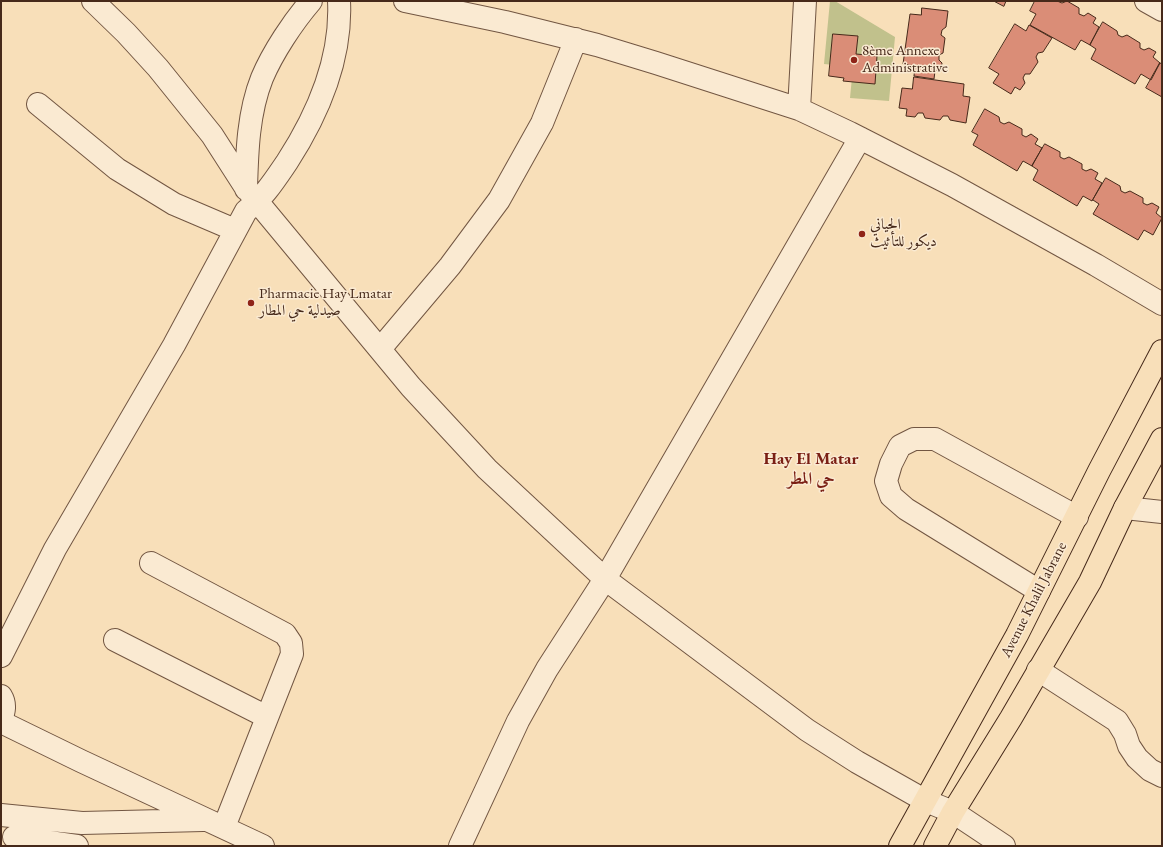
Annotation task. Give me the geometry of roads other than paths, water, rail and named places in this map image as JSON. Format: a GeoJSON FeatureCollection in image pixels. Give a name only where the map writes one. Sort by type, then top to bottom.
{"type":"FeatureCollection","features":[{"type":"Feature","properties":{"kind":"main road","name":"Avenue Khalil Jabrane"},"geometry":{"type":"LineString","coordinates":[[900,846],[1017,635],[1162,351]]}},
{"type":"Feature","properties":{"kind":"main road"},"geometry":{"type":"LineString","coordinates":[[935,846],[953,812],[1011,718],[1090,582],[1125,508],[1162,439]]}},
{"type":"Feature","properties":{"kind":"street"},"geometry":{"type":"LineString","coordinates":[[93,1],[126,33],[184,98],[212,135],[250,200],[380,349],[411,387],[487,469],[605,579],[807,730],[857,762],[926,801],[953,812],[1004,846]]}},
{"type":"Feature","properties":{"kind":"street"},"geometry":{"type":"LineString","coordinates":[[1,656],[55,549],[174,345],[250,200],[248,143],[253,112],[262,78],[277,49],[294,22],[311,1]]}},
{"type":"Feature","properties":{"kind":"street"},"geometry":{"type":"LineString","coordinates":[[250,200],[272,186],[319,104],[328,79],[338,34],[339,1]]}},
{"type":"Feature","properties":{"kind":"street"},"geometry":{"type":"LineString","coordinates":[[405,1],[505,22],[576,40],[656,63],[799,109],[952,185],[1096,265],[1162,304]]}},
{"type":"Feature","properties":{"kind":"street"},"geometry":{"type":"LineString","coordinates":[[799,109],[805,1]]}},
{"type":"Feature","properties":{"kind":"street"},"geometry":{"type":"LineString","coordinates":[[1146,1],[1162,10]]}},
{"type":"Feature","properties":{"kind":"street"},"geometry":{"type":"LineString","coordinates":[[380,349],[450,266],[499,200],[542,123],[576,40]]}},
{"type":"Feature","properties":{"kind":"street"},"geometry":{"type":"LineString","coordinates":[[38,104],[117,169],[174,204],[235,230]]}},
{"type":"Feature","properties":{"kind":"street"},"geometry":{"type":"LineString","coordinates":[[460,846],[518,721],[547,669],[605,579],[860,138]]}},
{"type":"Feature","properties":{"kind":"street"},"geometry":{"type":"LineString","coordinates":[[1039,592],[906,509],[891,496],[886,481],[891,464],[900,446],[914,439],[934,439],[1077,517]]}},
{"type":"Feature","properties":{"kind":"street"},"geometry":{"type":"LineString","coordinates":[[1125,508],[1162,512]]}},
{"type":"Feature","properties":{"kind":"street"},"geometry":{"type":"LineString","coordinates":[[151,563],[285,634],[291,643],[292,654],[267,717],[217,824]]}},
{"type":"Feature","properties":{"kind":"street"},"geometry":{"type":"LineString","coordinates":[[115,640],[267,717]]}},
{"type":"Feature","properties":{"kind":"street"},"geometry":{"type":"LineString","coordinates":[[1038,670],[1117,720],[1125,734],[1129,746],[1137,758],[1150,770],[1162,776]]}},
{"type":"Feature","properties":{"kind":"street"},"geometry":{"type":"LineString","coordinates":[[1,696],[3,699],[4,711],[1,721],[81,761],[263,846]]}},
{"type":"Feature","properties":{"kind":"street"},"geometry":{"type":"LineString","coordinates":[[1,816],[82,823],[217,824]]}},
{"type":"Feature","properties":{"kind":"street"},"geometry":{"type":"LineString","coordinates":[[25,818],[11,842],[77,846]]}},
{"type":"Feature","properties":{"kind":"place","name":"8ème Annexe Administrative"},"geometry":{"type":"Point","coordinates":[854,60]}},
{"type":"Feature","properties":{"kind":"place","name":"الحياني ديكور للتأثيث"},"geometry":{"type":"Point","coordinates":[862,234]}},
{"type":"Feature","properties":{"kind":"place","name":"Pharmacie Hay Lmatar صيدلية حي المطار"},"geometry":{"type":"Point","coordinates":[251,303]}},
{"type":"Feature","properties":{"kind":"district","name":"Hay El Matar حي المطر"},"geometry":{"type":"Point","coordinates":[811,469]}}]}
